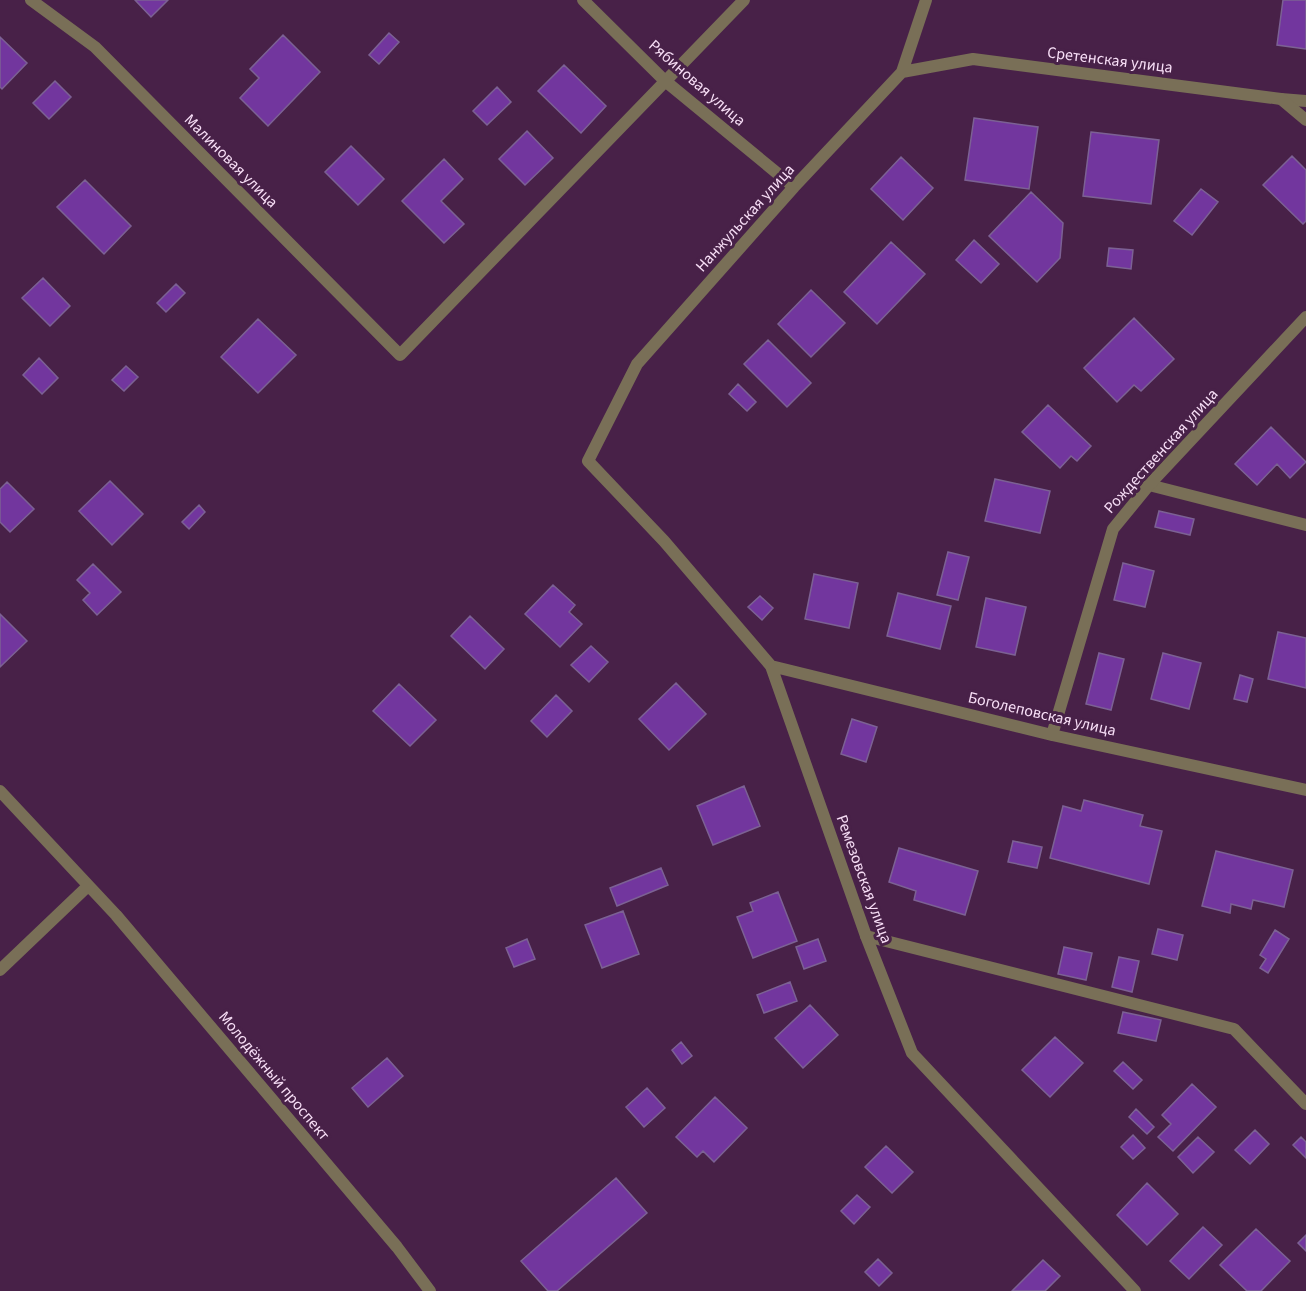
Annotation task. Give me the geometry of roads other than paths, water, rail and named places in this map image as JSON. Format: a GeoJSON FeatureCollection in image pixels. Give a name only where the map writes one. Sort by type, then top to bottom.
{"type":"FeatureCollection","features":[{"type":"Feature","properties":{"kind":"street","name":"Малиновая улица"},"geometry":{"type":"LineString","coordinates":[[31,0],[95,47],[400,355],[664,80]]}},
{"type":"Feature","properties":{"kind":"street","name":"Рябиновая улица"},"geometry":{"type":"LineString","coordinates":[[582,0],[664,80],[794,187]]}},
{"type":"Feature","properties":{"kind":"street"},"geometry":{"type":"LineString","coordinates":[[664,80],[744,0]]}},
{"type":"Feature","properties":{"kind":"street","name":"Нанжульская улица"},"geometry":{"type":"LineString","coordinates":[[588,461],[637,364],[794,187],[902,72],[926,0]]}},
{"type":"Feature","properties":{"kind":"street","name":"Сретенская улица"},"geometry":{"type":"LineString","coordinates":[[902,72],[973,59],[1281,99],[1306,100]]}},
{"type":"Feature","properties":{"kind":"street"},"geometry":{"type":"LineString","coordinates":[[1281,99],[1306,120]]}},
{"type":"Feature","properties":{"kind":"street","name":"Рождественская улица"},"geometry":{"type":"LineString","coordinates":[[1052,735],[1113,529],[1149,485],[1306,317]]}},
{"type":"Feature","properties":{"kind":"street","name":"Ремезовская улица"},"geometry":{"type":"LineString","coordinates":[[588,461],[664,542],[771,666],[866,936],[912,1053],[1135,1291]]}},
{"type":"Feature","properties":{"kind":"street"},"geometry":{"type":"LineString","coordinates":[[1149,485],[1306,525]]}},
{"type":"Feature","properties":{"kind":"street","name":"Боголеповская улица"},"geometry":{"type":"LineString","coordinates":[[771,666],[1052,735],[1306,790]]}},
{"type":"Feature","properties":{"kind":"street","name":"Молодёжный проспект"},"geometry":{"type":"LineString","coordinates":[[0,791],[88,886],[374,1220],[430,1291]]}},
{"type":"Feature","properties":{"kind":"street"},"geometry":{"type":"LineString","coordinates":[[0,970],[88,886]]}},
{"type":"Feature","properties":{"kind":"street"},"geometry":{"type":"LineString","coordinates":[[866,936],[1234,1029],[1306,1104]]}}]}
